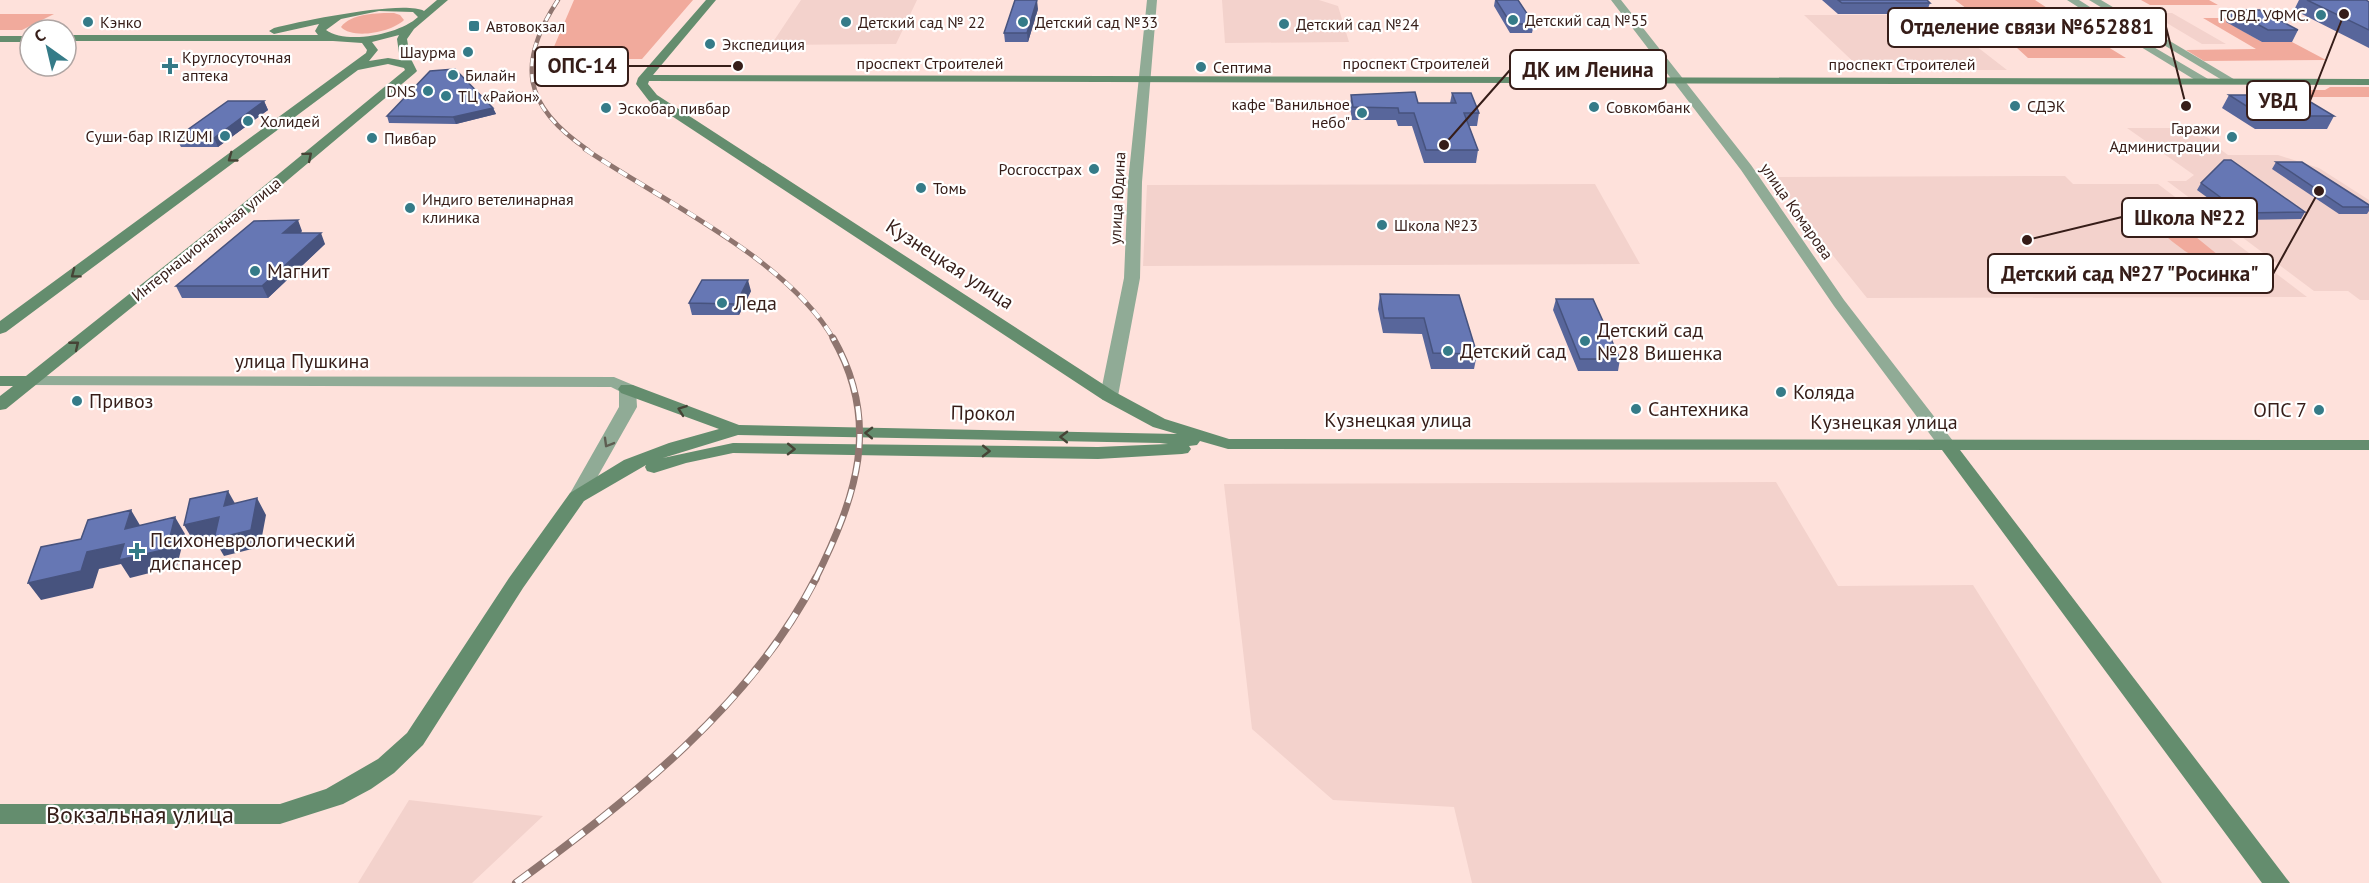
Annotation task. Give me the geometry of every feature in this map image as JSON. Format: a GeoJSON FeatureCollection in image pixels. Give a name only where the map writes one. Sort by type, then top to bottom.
{"type":"FeatureCollection","features":[{"type":"Feature","properties":{"kind":"main road"},"geometry":{"type":"LineString","coordinates":[[195,39],[254,34],[339,17],[393,0]]}},
{"type":"Feature","properties":{"kind":"main road"},"geometry":{"type":"LineString","coordinates":[[409,68],[404,57],[402,39],[410,28],[443,0]]}},
{"type":"Feature","properties":{"kind":"main road"},"geometry":{"type":"LineString","coordinates":[[644,78],[711,0]]}},
{"type":"Feature","properties":{"kind":"main road"},"geometry":{"type":"LineString","coordinates":[[364,10],[406,8],[422,12],[424,16]]}},
{"type":"Feature","properties":{"kind":"main road"},"geometry":{"type":"LineString","coordinates":[[332,38],[320,31],[328,21],[339,17]]}},
{"type":"Feature","properties":{"kind":"main road"},"geometry":{"type":"LineString","coordinates":[[78,39],[364,39],[410,28]]}},
{"type":"Feature","properties":{"kind":"main road"},"geometry":{"type":"LineString","coordinates":[[0,39],[18,39]]}},
{"type":"Feature","properties":{"kind":"main road"},"geometry":{"type":"LineString","coordinates":[[0,329],[371,55],[373,50],[364,39]]}},
{"type":"Feature","properties":{"kind":"main road"},"geometry":{"type":"LineString","coordinates":[[346,72],[375,63],[400,62],[409,68]]}},
{"type":"Feature","properties":{"kind":"main road","name":"Интернациональная улица"},"geometry":{"type":"LineString","coordinates":[[0,405],[240,213],[409,68]]}},
{"type":"Feature","properties":{"kind":"main road","name":"проспект Строителей"},"geometry":{"type":"LineString","coordinates":[[644,78],[2369,82]]}},
{"type":"Feature","properties":{"kind":"main road","name":"Кузнецкая улица"},"geometry":{"type":"LineString","coordinates":[[644,78],[642,84],[653,98],[1113,398],[1159,423],[1228,444],[2369,445]]}},
{"type":"Feature","properties":{"kind":"main road","name":"улица Пушкина"},"geometry":{"type":"LineString","coordinates":[[0,381],[29,381]]}},
{"type":"Feature","properties":{"kind":"main road"},"geometry":{"type":"LineString","coordinates":[[627,389],[737,430]]}},
{"type":"Feature","properties":{"kind":"main road"},"geometry":{"type":"LineString","coordinates":[[1107,438],[1125,426],[1126,413],[1113,398]]}},
{"type":"Feature","properties":{"kind":"main road"},"geometry":{"type":"LineString","coordinates":[[577,497],[631,464],[675,447],[737,430]]}},
{"type":"Feature","properties":{"kind":"main road","name":"Прокол"},"geometry":{"type":"LineString","coordinates":[[737,430],[1160,438],[1228,444]]}},
{"type":"Feature","properties":{"kind":"main road"},"geometry":{"type":"LineString","coordinates":[[577,497],[631,473],[682,458],[733,448],[1098,453],[1175,450],[1228,444]]}},
{"type":"Feature","properties":{"kind":"main road"},"geometry":{"type":"LineString","coordinates":[[1947,445],[2277,883]]}},
{"type":"Feature","properties":{"kind":"main road","name":"Вокзальная улица"},"geometry":{"type":"LineString","coordinates":[[0,814],[280,814],[302,809],[334,797],[362,782],[386,766],[415,739],[516,583],[577,497]]}},
{"type":"Feature","properties":{"kind":"street","name":"улица Юдина"},"geometry":{"type":"LineString","coordinates":[[1113,398],[1131,278],[1135,182],[1152,0]]}},
{"type":"Feature","properties":{"kind":"street","name":"улица Комарова"},"geometry":{"type":"LineString","coordinates":[[1616,0],[1746,168],[1839,303],[1947,445]]}},
{"type":"Feature","properties":{"kind":"street"},"geometry":{"type":"LineString","coordinates":[[2072,0],[2205,81]]}},
{"type":"Feature","properties":{"kind":"street"},"geometry":{"type":"LineString","coordinates":[[2094,0],[2230,81]]}},
{"type":"Feature","properties":{"kind":"street","name":"улица Пушкина"},"geometry":{"type":"LineString","coordinates":[[29,381],[603,381],[614,382],[627,389]]}},
{"type":"Feature","properties":{"kind":"street"},"geometry":{"type":"LineString","coordinates":[[577,497],[628,407],[627,389]]}},
{"type":"Feature","properties":{"kind":"shaded area"},"geometry":{"type":"Polygon","coordinates":[[[574,0],[693,0],[642,59],[604,59],[596,55],[550,56],[574,0]]]}},
{"type":"Feature","properties":{"kind":"shaded area","name":"Детский сад № 22"},"geometry":{"type":"Polygon","coordinates":[[[801,0],[917,0],[896,44],[771,45],[801,0]]]}},
{"type":"Feature","properties":{"kind":"shaded area","name":"Детский сад №24"},"geometry":{"type":"Polygon","coordinates":[[[1222,0],[1319,0],[1338,6],[1349,42],[1225,43],[1222,0]]]}},
{"type":"Feature","properties":{"kind":"shaded area"},"geometry":{"type":"Polygon","coordinates":[[[1955,0],[2035,0],[2087,34],[2001,34],[1955,0]]]}},
{"type":"Feature","properties":{"kind":"shaded area"},"geometry":{"type":"Polygon","coordinates":[[[2141,0],[2209,0],[2218,5],[2150,5],[2141,0]]]}},
{"type":"Feature","properties":{"kind":"shaded area"},"geometry":{"type":"Polygon","coordinates":[[[394,13],[400,15],[404,20],[382,31],[363,34],[347,31],[341,27],[345,22],[358,16],[394,13]]]}},
{"type":"Feature","properties":{"kind":"shaded area"},"geometry":{"type":"Polygon","coordinates":[[[2150,13],[2172,13],[2226,44],[2202,44],[2150,13]]]}},
{"type":"Feature","properties":{"kind":"shaded area"},"geometry":{"type":"Polygon","coordinates":[[[0,14],[54,14],[46,18],[18,18],[18,30],[0,30],[0,14]]]}},
{"type":"Feature","properties":{"kind":"shaded area"},"geometry":{"type":"Polygon","coordinates":[[[1804,15],[1936,15],[2007,70],[1862,70],[1804,15]]]}},
{"type":"Feature","properties":{"kind":"shaded area"},"geometry":{"type":"Polygon","coordinates":[[[2203,18],[2228,18],[2227,22],[2262,42],[2292,42],[2326,60],[2204,61],[2186,50],[2256,49],[2203,18]]]}},
{"type":"Feature","properties":{"kind":"shaded area"},"geometry":{"type":"Polygon","coordinates":[[[2090,36],[2126,58],[2028,58],[2005,37],[2090,36]]]}},
{"type":"Feature","properties":{"kind":"shaded area"},"geometry":{"type":"Polygon","coordinates":[[[2330,87],[2369,87],[2369,97],[2304,97],[2292,90],[2325,90],[2330,87]]]}},
{"type":"Feature","properties":{"kind":"shaded area"},"geometry":{"type":"Polygon","coordinates":[[[2127,128],[2192,128],[2215,142],[2213,144],[2228,155],[2278,155],[2319,168],[2369,200],[2369,300],[2360,300],[2348,291],[2314,291],[2167,181],[2186,181],[2194,175],[2127,128]]]}},
{"type":"Feature","properties":{"kind":"shaded area"},"geometry":{"type":"Polygon","coordinates":[[[2065,176],[2073,184],[2158,184],[2307,297],[1867,298],[1770,177],[2065,176]]]}},
{"type":"Feature","properties":{"kind":"shaded area","name":"Школа №23"},"geometry":{"type":"Polygon","coordinates":[[[1595,184],[1640,264],[1143,266],[1147,185],[1595,184]]]}},
{"type":"Feature","properties":{"kind":"shaded area"},"geometry":{"type":"Polygon","coordinates":[[[2148,208],[2164,211],[2223,259],[2214,263],[2204,261],[2179,247],[2138,211],[2148,208]]]}},
{"type":"Feature","properties":{"kind":"shaded area"},"geometry":{"type":"Polygon","coordinates":[[[1776,482],[1838,586],[1973,585],[2162,883],[1472,883],[1454,807],[1333,800],[1252,729],[1224,484],[1776,482]]]}},
{"type":"Feature","properties":{"kind":"shaded area"},"geometry":{"type":"Polygon","coordinates":[[[409,800],[543,816],[472,883],[358,883],[409,800]]]}},
{"type":"Feature","properties":{"kind":"building"},"geometry":{"type":"Polygon","coordinates":[[[1015,0],[1037,0],[1027,33],[1004,33],[1015,0]]]}},
{"type":"Feature","properties":{"kind":"building"},"geometry":{"type":"Polygon","coordinates":[[[1496,0],[1518,0],[1534,24],[1511,24],[1496,0]]]}},
{"type":"Feature","properties":{"kind":"building"},"geometry":{"type":"Polygon","coordinates":[[[1838,0],[1927,0],[1930,3],[1842,3],[1838,0]]]}},
{"type":"Feature","properties":{"kind":"building"},"geometry":{"type":"Polygon","coordinates":[[[2307,0],[2366,0],[2369,2],[2369,30],[2307,0]]]}},
{"type":"Feature","properties":{"kind":"building"},"geometry":{"type":"Polygon","coordinates":[[[2232,10],[2260,10],[2298,30],[2268,30],[2232,10]]]}},
{"type":"Feature","properties":{"kind":"building","name":"ТЦ «Район»"},"geometry":{"type":"Polygon","coordinates":[[[455,69],[493,108],[453,117],[387,116],[430,71],[455,69]]]}},
{"type":"Feature","properties":{"kind":"building"},"geometry":{"type":"Polygon","coordinates":[[[1415,92],[1418,103],[1456,103],[1452,93],[1471,93],[1479,113],[1464,113],[1478,150],[1426,150],[1414,113],[1399,113],[1398,108],[1353,107],[1351,95],[1415,92]]]}},
{"type":"Feature","properties":{"kind":"building"},"geometry":{"type":"Polygon","coordinates":[[[2229,95],[2299,95],[2334,116],[2262,116],[2229,95]]]}},
{"type":"Feature","properties":{"kind":"building"},"geometry":{"type":"Polygon","coordinates":[[[228,101],[264,101],[214,138],[176,138],[228,101]]]}},
{"type":"Feature","properties":{"kind":"building"},"geometry":{"type":"Polygon","coordinates":[[[2224,160],[2231,160],[2305,212],[2242,213],[2201,183],[2224,160]]]}},
{"type":"Feature","properties":{"kind":"building"},"geometry":{"type":"Polygon","coordinates":[[[2276,162],[2302,162],[2369,207],[2343,207],[2276,162]]]}},
{"type":"Feature","properties":{"kind":"building","name":"Магнит"},"geometry":{"type":"Polygon","coordinates":[[[298,220],[283,233],[321,233],[262,286],[176,286],[254,221],[298,220]]]}},
{"type":"Feature","properties":{"kind":"building"},"geometry":{"type":"Polygon","coordinates":[[[702,280],[748,280],[736,304],[689,303],[702,280]]]}},
{"type":"Feature","properties":{"kind":"building"},"geometry":{"type":"Polygon","coordinates":[[[1380,294],[1459,295],[1477,354],[1433,353],[1424,318],[1384,318],[1380,294]]]}},
{"type":"Feature","properties":{"kind":"building","name":"Детский сад №28 Вишенка"},"geometry":{"type":"Polygon","coordinates":[[[1556,299],[1593,299],[1620,359],[1580,359],[1556,299]]]}},
{"type":"Feature","properties":{"kind":"building"},"geometry":{"type":"Polygon","coordinates":[[[228,491],[224,506],[257,498],[251,530],[214,539],[219,517],[184,525],[190,499],[228,491]]]}},
{"type":"Feature","properties":{"kind":"building"},"geometry":{"type":"Polygon","coordinates":[[[131,510],[125,529],[175,517],[167,549],[119,560],[124,544],[87,552],[81,571],[28,583],[41,547],[81,539],[88,520],[131,510]]]}},
{"type":"Feature","properties":{"kind":"railway"},"geometry":{"type":"LineString","coordinates":[[558,0],[536,44],[532,64],[533,82],[539,100],[550,117],[566,134],[588,150]]}},
{"type":"Feature","properties":{"kind":"railway"},"geometry":{"type":"LineString","coordinates":[[585,149],[721,234],[755,258],[787,283],[813,311],[834,340]]}},
{"type":"Feature","properties":{"kind":"railway"},"geometry":{"type":"LineString","coordinates":[[816,578],[842,519],[852,490],[858,460],[860,430],[857,400],[848,370],[834,340]]}},
{"type":"Feature","properties":{"kind":"railway"},"geometry":{"type":"LineString","coordinates":[[516,883],[644,784],[722,709],[789,625],[816,578]]}},
{"type":"Feature","properties":{"kind":"place","name":"УВД"},"geometry":{"type":"Point","coordinates":[2344,14]}},
{"type":"Feature","properties":{"kind":"place","name":"ГОВД. УФМС."},"geometry":{"type":"Point","coordinates":[2321,15]}},
{"type":"Feature","properties":{"kind":"place","name":"Детский сад №55"},"geometry":{"type":"Point","coordinates":[1513,20]}},
{"type":"Feature","properties":{"kind":"place","name":"Кэнко"},"geometry":{"type":"Point","coordinates":[88,22]}},
{"type":"Feature","properties":{"kind":"place","name":"Детский сад № 22"},"geometry":{"type":"Point","coordinates":[846,22]}},
{"type":"Feature","properties":{"kind":"place","name":"Детский сад №33"},"geometry":{"type":"Point","coordinates":[1023,22]}},
{"type":"Feature","properties":{"kind":"place","name":"Детский сад №24"},"geometry":{"type":"Point","coordinates":[1284,24]}},
{"type":"Feature","properties":{"kind":"place","name":"Автовокзал"},"geometry":{"type":"Point","coordinates":[474,26]}},
{"type":"Feature","properties":{"kind":"place","name":"Экспедиция"},"geometry":{"type":"Point","coordinates":[710,44]}},
{"type":"Feature","properties":{"kind":"place","name":"Шаурма"},"geometry":{"type":"Point","coordinates":[468,52]}},
{"type":"Feature","properties":{"kind":"place","name":"Круглосуточная аптека"},"geometry":{"type":"Point","coordinates":[170,66]}},
{"type":"Feature","properties":{"kind":"place","name":"ОПС-14"},"geometry":{"type":"Point","coordinates":[738,66]}},
{"type":"Feature","properties":{"kind":"place","name":"Септима"},"geometry":{"type":"Point","coordinates":[1201,67]}},
{"type":"Feature","properties":{"kind":"place","name":"Билайн"},"geometry":{"type":"Point","coordinates":[453,75]}},
{"type":"Feature","properties":{"kind":"place","name":"DNS"},"geometry":{"type":"Point","coordinates":[428,91]}},
{"type":"Feature","properties":{"kind":"place","name":"ТЦ «Район»"},"geometry":{"type":"Point","coordinates":[446,96]}},
{"type":"Feature","properties":{"kind":"place","name":"СДЭК"},"geometry":{"type":"Point","coordinates":[2015,106]}},
{"type":"Feature","properties":{"kind":"place","name":"Отделение связи №652881"},"geometry":{"type":"Point","coordinates":[2186,106]}},
{"type":"Feature","properties":{"kind":"place","name":"Совкомбанк"},"geometry":{"type":"Point","coordinates":[1594,107]}},
{"type":"Feature","properties":{"kind":"place","name":"Эскобар пивбар"},"geometry":{"type":"Point","coordinates":[606,108]}},
{"type":"Feature","properties":{"kind":"place","name":"кафе \"Ванильное небо\""},"geometry":{"type":"Point","coordinates":[1362,113]}},
{"type":"Feature","properties":{"kind":"place","name":"Холидей"},"geometry":{"type":"Point","coordinates":[248,121]}},
{"type":"Feature","properties":{"kind":"place","name":"Суши-бар IRIZUMI"},"geometry":{"type":"Point","coordinates":[225,136]}},
{"type":"Feature","properties":{"kind":"place","name":"Гаражи Администрации"},"geometry":{"type":"Point","coordinates":[2232,137]}},
{"type":"Feature","properties":{"kind":"place","name":"Пивбар"},"geometry":{"type":"Point","coordinates":[372,138]}},
{"type":"Feature","properties":{"kind":"place","name":"ДК им Ленина"},"geometry":{"type":"Point","coordinates":[1444,145]}},
{"type":"Feature","properties":{"kind":"place","name":"Росгосстрах"},"geometry":{"type":"Point","coordinates":[1094,169]}},
{"type":"Feature","properties":{"kind":"place","name":"Томь"},"geometry":{"type":"Point","coordinates":[921,188]}},
{"type":"Feature","properties":{"kind":"place","name":"Детский сад №27 \"Росинка\""},"geometry":{"type":"Point","coordinates":[2319,191]}},
{"type":"Feature","properties":{"kind":"place","name":"Индиго ветелинарная клиника"},"geometry":{"type":"Point","coordinates":[410,208]}},
{"type":"Feature","properties":{"kind":"place","name":"Школа №23"},"geometry":{"type":"Point","coordinates":[1382,225]}},
{"type":"Feature","properties":{"kind":"place","name":"Школа №22"},"geometry":{"type":"Point","coordinates":[2027,240]}},
{"type":"Feature","properties":{"kind":"place","name":"Магнит"},"geometry":{"type":"Point","coordinates":[255,271]}},
{"type":"Feature","properties":{"kind":"place","name":"Леда"},"geometry":{"type":"Point","coordinates":[722,303]}},
{"type":"Feature","properties":{"kind":"place","name":"Детский сад №28 Вишенка"},"geometry":{"type":"Point","coordinates":[1585,341]}},
{"type":"Feature","properties":{"kind":"place","name":"Детский сад"},"geometry":{"type":"Point","coordinates":[1448,351]}},
{"type":"Feature","properties":{"kind":"place","name":"Коляда"},"geometry":{"type":"Point","coordinates":[1781,392]}},
{"type":"Feature","properties":{"kind":"place","name":"Привоз"},"geometry":{"type":"Point","coordinates":[77,401]}},
{"type":"Feature","properties":{"kind":"place","name":"Сантехника"},"geometry":{"type":"Point","coordinates":[1636,409]}},
{"type":"Feature","properties":{"kind":"place","name":"ОПС 7"},"geometry":{"type":"Point","coordinates":[2319,410]}},
{"type":"Feature","properties":{"kind":"place","name":"Психоневрологический диспансер"},"geometry":{"type":"Point","coordinates":[137,551]}}]}
